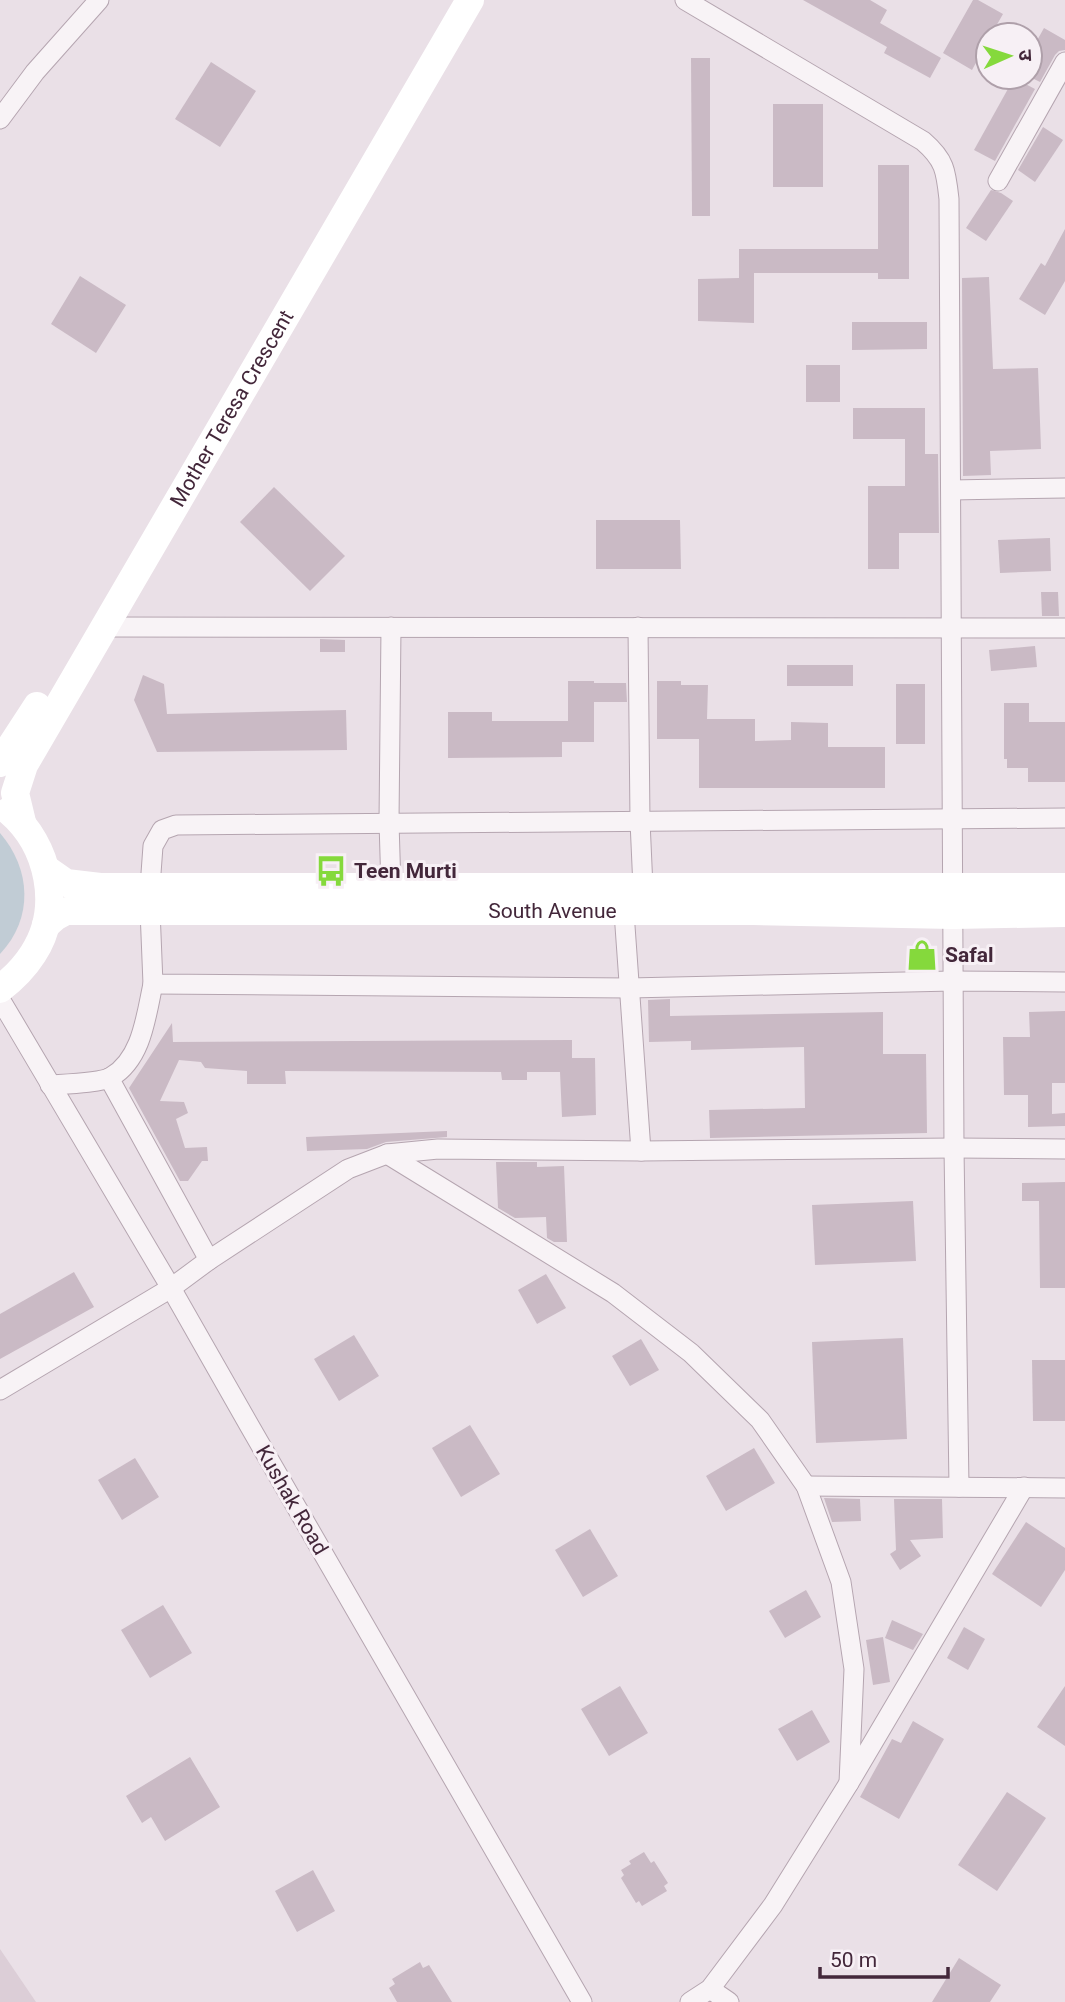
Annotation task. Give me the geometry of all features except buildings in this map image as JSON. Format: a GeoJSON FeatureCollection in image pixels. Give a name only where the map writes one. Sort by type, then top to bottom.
{"type":"FeatureCollection","features":[{"type":"Feature","properties":{"kind":"main road","name":"Mother Teresa Crescent"},"geometry":{"type":"LineString","coordinates":[[0,762],[87,625],[449,0]]}},
{"type":"Feature","properties":{"kind":"main road","name":"Mother Teresa Crescent"},"geometry":{"type":"LineString","coordinates":[[22,822],[15,793],[23,765],[470,0]]}},
{"type":"Feature","properties":{"kind":"main road"},"geometry":{"type":"LineString","coordinates":[[0,804],[22,822],[37,844],[46,869],[49,895],[46,925],[35,952],[18,975],[0,989]]}},
{"type":"Feature","properties":{"kind":"main road","name":"South Avenue"},"geometry":{"type":"LineString","coordinates":[[46,869],[66,883],[100,887],[150,899],[356,910],[753,911],[953,901],[1065,887]]}},
{"type":"Feature","properties":{"kind":"main road","name":"South Avenue"},"geometry":{"type":"LineString","coordinates":[[46,925],[66,911],[150,899],[391,887],[643,888],[953,901],[1065,913]]}},
{"type":"Feature","properties":{"kind":"street"},"geometry":{"type":"LineString","coordinates":[[0,119],[35,72],[99,0]]}},
{"type":"Feature","properties":{"kind":"street"},"geometry":{"type":"LineString","coordinates":[[685,0],[923,141],[937,154],[946,174],[949,200],[954,1148],[959,1487]]}},
{"type":"Feature","properties":{"kind":"street"},"geometry":{"type":"LineString","coordinates":[[998,181],[1065,62]]}},
{"type":"Feature","properties":{"kind":"street"},"geometry":{"type":"LineString","coordinates":[[951,490],[1065,488]]}},
{"type":"Feature","properties":{"kind":"street"},"geometry":{"type":"LineString","coordinates":[[105,627],[1065,628]]}},
{"type":"Feature","properties":{"kind":"street"},"geometry":{"type":"LineString","coordinates":[[391,627],[391,887]]}},
{"type":"Feature","properties":{"kind":"street"},"geometry":{"type":"LineString","coordinates":[[638,627],[643,888]]}},
{"type":"Feature","properties":{"kind":"street"},"geometry":{"type":"LineString","coordinates":[[50,1085],[109,1078],[129,1062],[142,1032],[153,984],[150,899],[153,846],[162,830],[176,825],[1065,818]]}},
{"type":"Feature","properties":{"kind":"street"},"geometry":{"type":"LineString","coordinates":[[624,912],[641,1151]]}},
{"type":"Feature","properties":{"kind":"street"},"geometry":{"type":"LineString","coordinates":[[153,984],[629,988],[953,981],[1065,982]]}},
{"type":"Feature","properties":{"kind":"street","name":"Kushak Road"},"geometry":{"type":"LineString","coordinates":[[0,999],[172,1288],[582,2002]]}},
{"type":"Feature","properties":{"kind":"street"},"geometry":{"type":"LineString","coordinates":[[109,1078],[209,1260]]}},
{"type":"Feature","properties":{"kind":"street"},"geometry":{"type":"LineString","coordinates":[[0,1390],[172,1288],[209,1260],[348,1169],[387,1154],[438,1149],[1065,1149]]}},
{"type":"Feature","properties":{"kind":"street"},"geometry":{"type":"LineString","coordinates":[[387,1154],[614,1293],[691,1353],[760,1420],[806,1486],[841,1582],[855,1669],[849,1783]]}},
{"type":"Feature","properties":{"kind":"street"},"geometry":{"type":"LineString","coordinates":[[806,1486],[1065,1488]]}},
{"type":"Feature","properties":{"kind":"street"},"geometry":{"type":"LineString","coordinates":[[690,2002],[710,1989],[774,1905],[1024,1488]]}},
{"type":"Feature","properties":{"kind":"street"},"geometry":{"type":"LineString","coordinates":[[710,1989],[729,2002]]}},
{"type":"Feature","properties":{"kind":"shaded area"},"geometry":{"type":"Polygon","coordinates":[[[0,833],[18,862],[24,894],[19,925],[0,954],[0,833]]]}},
{"type":"Feature","properties":{"kind":"shaded area"},"geometry":{"type":"Polygon","coordinates":[[[0,1949],[36,2002],[0,2002],[0,1949]]]}},
{"type":"Feature","properties":{"kind":"place","name":"Teen Murti"},"geometry":{"type":"Point","coordinates":[331,871]}},
{"type":"Feature","properties":{"kind":"place","name":"Safal"},"geometry":{"type":"Point","coordinates":[922,955]}}]}
